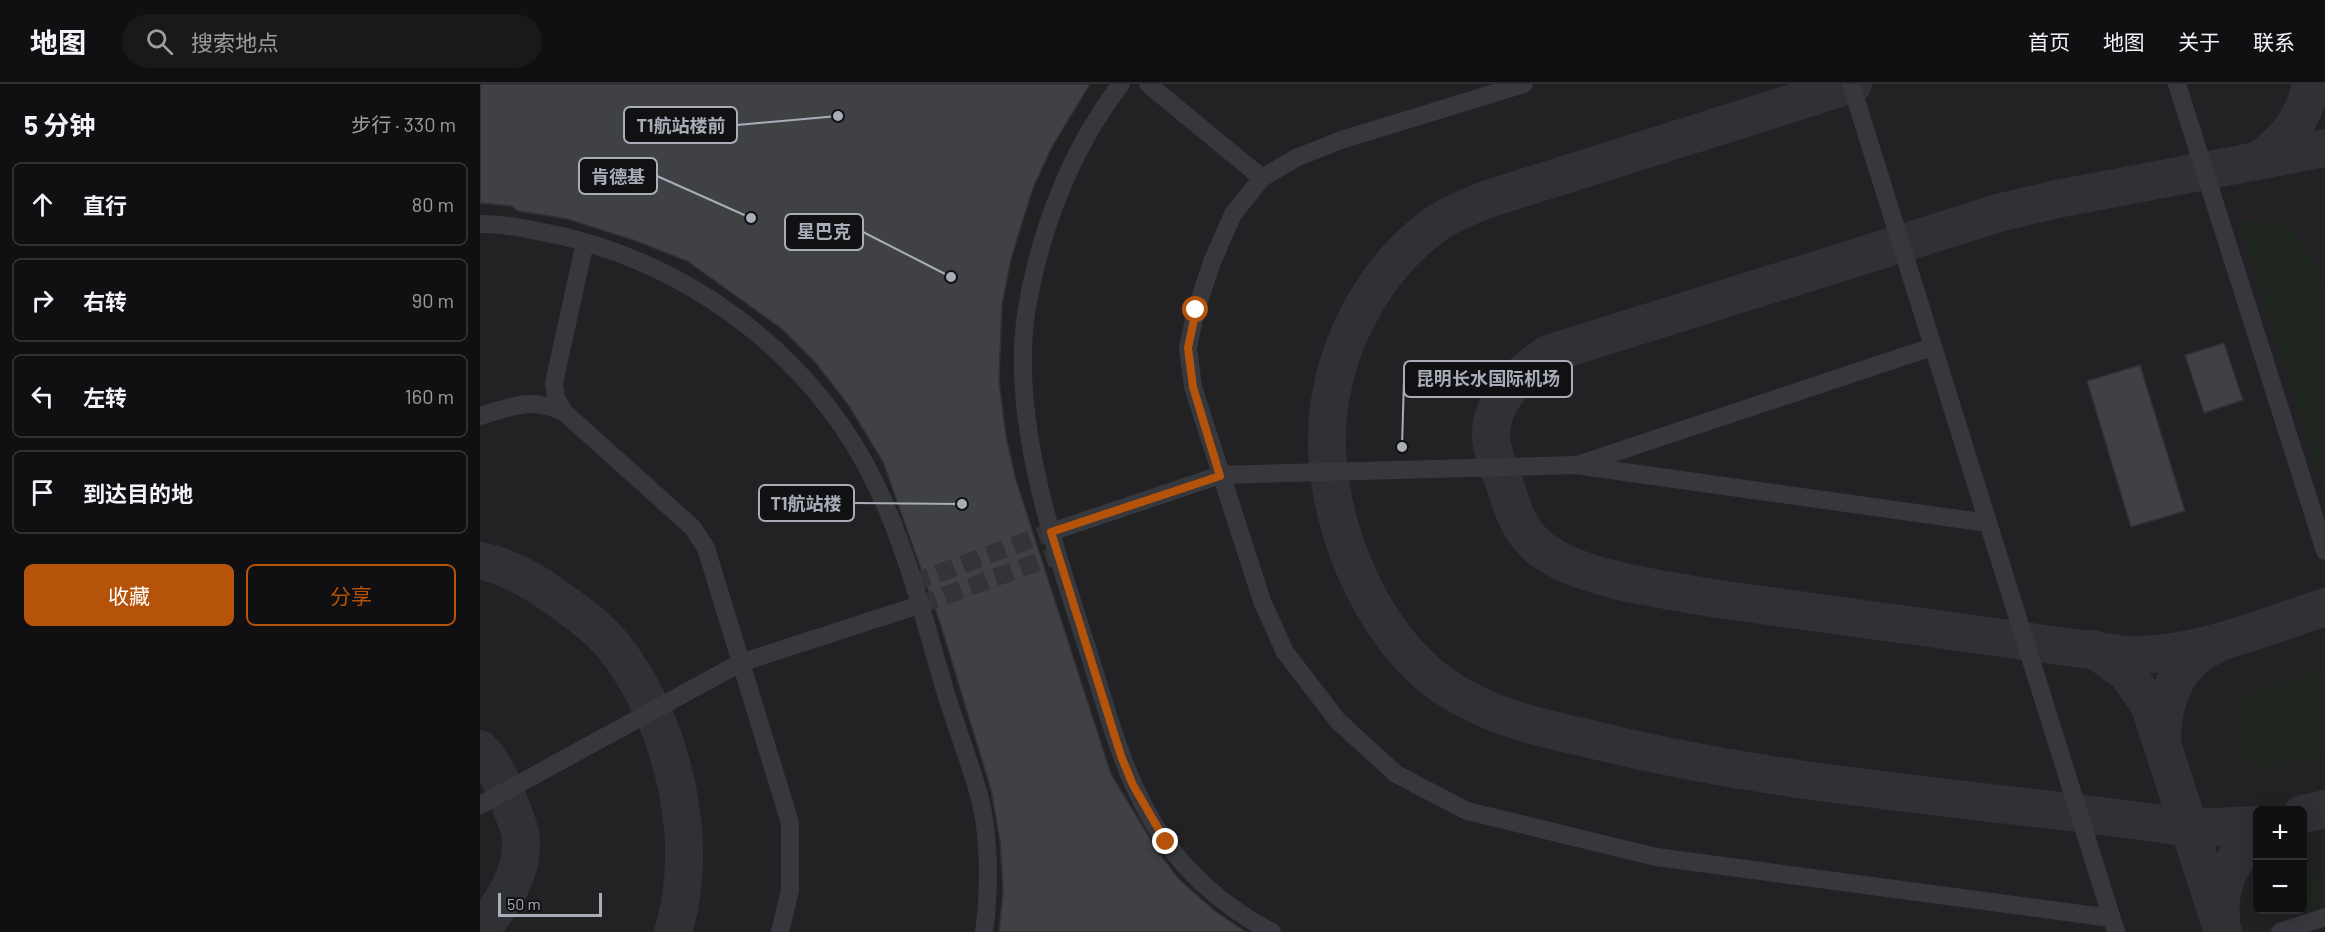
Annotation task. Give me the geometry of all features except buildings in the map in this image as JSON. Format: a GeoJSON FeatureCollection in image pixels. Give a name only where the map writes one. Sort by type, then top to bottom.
{"type":"FeatureCollection","features":[{"type":"Feature","properties":{"kind":"lane"},"geometry":{"type":"LineString","coordinates":[[1120,84],[1103,107],[1075,159],[1052,211],[1026,316],[1027,405],[1040,491],[1121,756],[1149,816],[1166,842],[1205,885],[1257,924],[1272,932]]}},
{"type":"Feature","properties":{"kind":"lane"},"geometry":{"type":"LineString","coordinates":[[1148,84],[1262,178]]}},
{"type":"Feature","properties":{"kind":"lane"},"geometry":{"type":"LineString","coordinates":[[1524,84],[1341,140],[1296,158],[1262,178],[1233,214],[1220,243],[1196,310],[1188,348],[1193,387],[1262,601],[1285,652],[1338,721],[1396,774],[1467,811],[1656,857],[2113,925],[1851,84]]}},
{"type":"Feature","properties":{"kind":"lane"},"geometry":{"type":"LineString","coordinates":[[2177,84],[2325,551]]}},
{"type":"Feature","properties":{"kind":"lane"},"geometry":{"type":"LineString","coordinates":[[480,224],[537,230],[585,242],[625,254],[665,272],[738,317],[792,365],[843,429],[876,484],[899,539],[953,719],[978,790],[987,858],[984,932]]}},
{"type":"Feature","properties":{"kind":"lane"},"geometry":{"type":"LineString","coordinates":[[585,242],[554,383],[556,398],[564,412],[692,527],[706,548],[790,823],[790,890],[780,932]]}},
{"type":"Feature","properties":{"kind":"lane"},"geometry":{"type":"LineString","coordinates":[[1575,465],[1932,347]]}},
{"type":"Feature","properties":{"kind":"lane"},"geometry":{"type":"LineString","coordinates":[[480,416],[521,403],[542,393],[554,383]]}},
{"type":"Feature","properties":{"kind":"lane"},"geometry":{"type":"LineString","coordinates":[[521,403],[545,404],[564,412]]}},
{"type":"Feature","properties":{"kind":"lane"},"geometry":{"type":"LineString","coordinates":[[1051,532],[1220,476],[1575,465],[1988,523]]}},
{"type":"Feature","properties":{"kind":"lane"},"geometry":{"type":"LineString","coordinates":[[480,805],[740,663],[919,605]]}},
{"type":"Feature","properties":{"kind":"lane"},"geometry":{"type":"LineString","coordinates":[[2280,932],[2325,917]]}},
{"type":"Feature","properties":{"kind":"shaded area"},"geometry":{"type":"Polygon","coordinates":[[[480,84],[2325,84],[2325,932],[480,932],[480,84]]]}},
{"type":"Feature","properties":{"kind":"shaded area"},"geometry":{"type":"Polygon","coordinates":[[[2239,220],[2287,226],[2310,252],[2325,290],[2325,495],[2239,220]]]}},
{"type":"Feature","properties":{"kind":"shaded area"},"geometry":{"type":"Polygon","coordinates":[[[2325,668],[2325,754],[2288,765],[2258,767],[2242,755],[2236,727],[2243,695],[2325,668]]]}},
{"type":"Feature","properties":{"kind":"shaded area"},"geometry":{"type":"Polygon","coordinates":[[[2325,871],[2325,904],[2307,909],[2307,878],[2325,871]]]}},
{"type":"Feature","properties":{"kind":"taxiway"},"geometry":{"type":"LineString","coordinates":[[1853,84],[1484,201],[1436,224],[1396,261],[1379,282],[1351,330],[1341,356],[1329,408],[1327,445],[1331,485],[1339,525],[1353,565],[1371,603],[1394,637],[1420,667],[1450,690],[1468,701],[1505,717],[1543,728],[1675,758],[1895,792],[2190,828],[2253,825]]}},
{"type":"Feature","properties":{"kind":"taxiway"},"geometry":{"type":"LineString","coordinates":[[2256,161],[2285,138],[2304,108],[2311,84]]}},
{"type":"Feature","properties":{"kind":"taxiway"},"geometry":{"type":"LineString","coordinates":[[2325,148],[2057,199],[2002,212],[1548,354],[1527,370],[1501,400],[1495,412],[1491,438],[1495,458],[1513,510],[1522,527],[1540,548],[1566,564],[1587,572],[1658,589],[2126,655],[2178,651],[2203,646],[2325,607]]}},
{"type":"Feature","properties":{"kind":"taxiway"},"geometry":{"type":"LineString","coordinates":[[480,561],[501,566],[520,575],[573,609],[609,641],[635,678],[652,711],[666,747],[676,784],[682,822],[684,860],[681,897],[673,932]]}},
{"type":"Feature","properties":{"kind":"taxiway"},"geometry":{"type":"LineString","coordinates":[[2162,740],[2165,711],[2174,685],[2189,662],[2213,646]]}},
{"type":"Feature","properties":{"kind":"taxiway"},"geometry":{"type":"LineString","coordinates":[[2094,649],[2126,672],[2149,704],[2223,932]]}},
{"type":"Feature","properties":{"kind":"taxiway"},"geometry":{"type":"LineString","coordinates":[[480,749],[494,768],[504,788],[518,825],[521,847],[520,860],[511,886],[497,909],[480,930]]}},
{"type":"Feature","properties":{"kind":"taxiway"},"geometry":{"type":"LineString","coordinates":[[2307,813],[2325,809]]}},
{"type":"Feature","properties":{"kind":"taxiway"},"geometry":{"type":"LineString","coordinates":[[2221,915],[2222,891],[2229,870],[2253,837]]}},
{"type":"Feature","properties":{"kind":"tunnel"},"geometry":{"type":"LineString","coordinates":[[912,583],[1051,532]]}},
{"type":"Feature","properties":{"kind":"tunnel"},"geometry":{"type":"LineString","coordinates":[[919,605],[1058,555]]}},
{"type":"Feature","properties":{"kind":"place","name":"T1航站楼前"},"geometry":{"type":"Point","coordinates":[838,116]}},
{"type":"Feature","properties":{"kind":"place","name":"肯德基"},"geometry":{"type":"Point","coordinates":[751,218]}},
{"type":"Feature","properties":{"kind":"place","name":"星巴克"},"geometry":{"type":"Point","coordinates":[951,277]}},
{"type":"Feature","properties":{"kind":"place","name":"昆明长水国际机场"},"geometry":{"type":"Point","coordinates":[1402,447]}},
{"type":"Feature","properties":{"kind":"place","name":"T1航站楼"},"geometry":{"type":"Point","coordinates":[962,504]}},
{"type":"Feature","properties":{"kind":"route"},"geometry":{"type":"LineString","coordinates":[[1166,842],[1149,816],[1121,756],[1051,532],[1220,476],[1193,387],[1188,348],[1196,310]]}}]}
